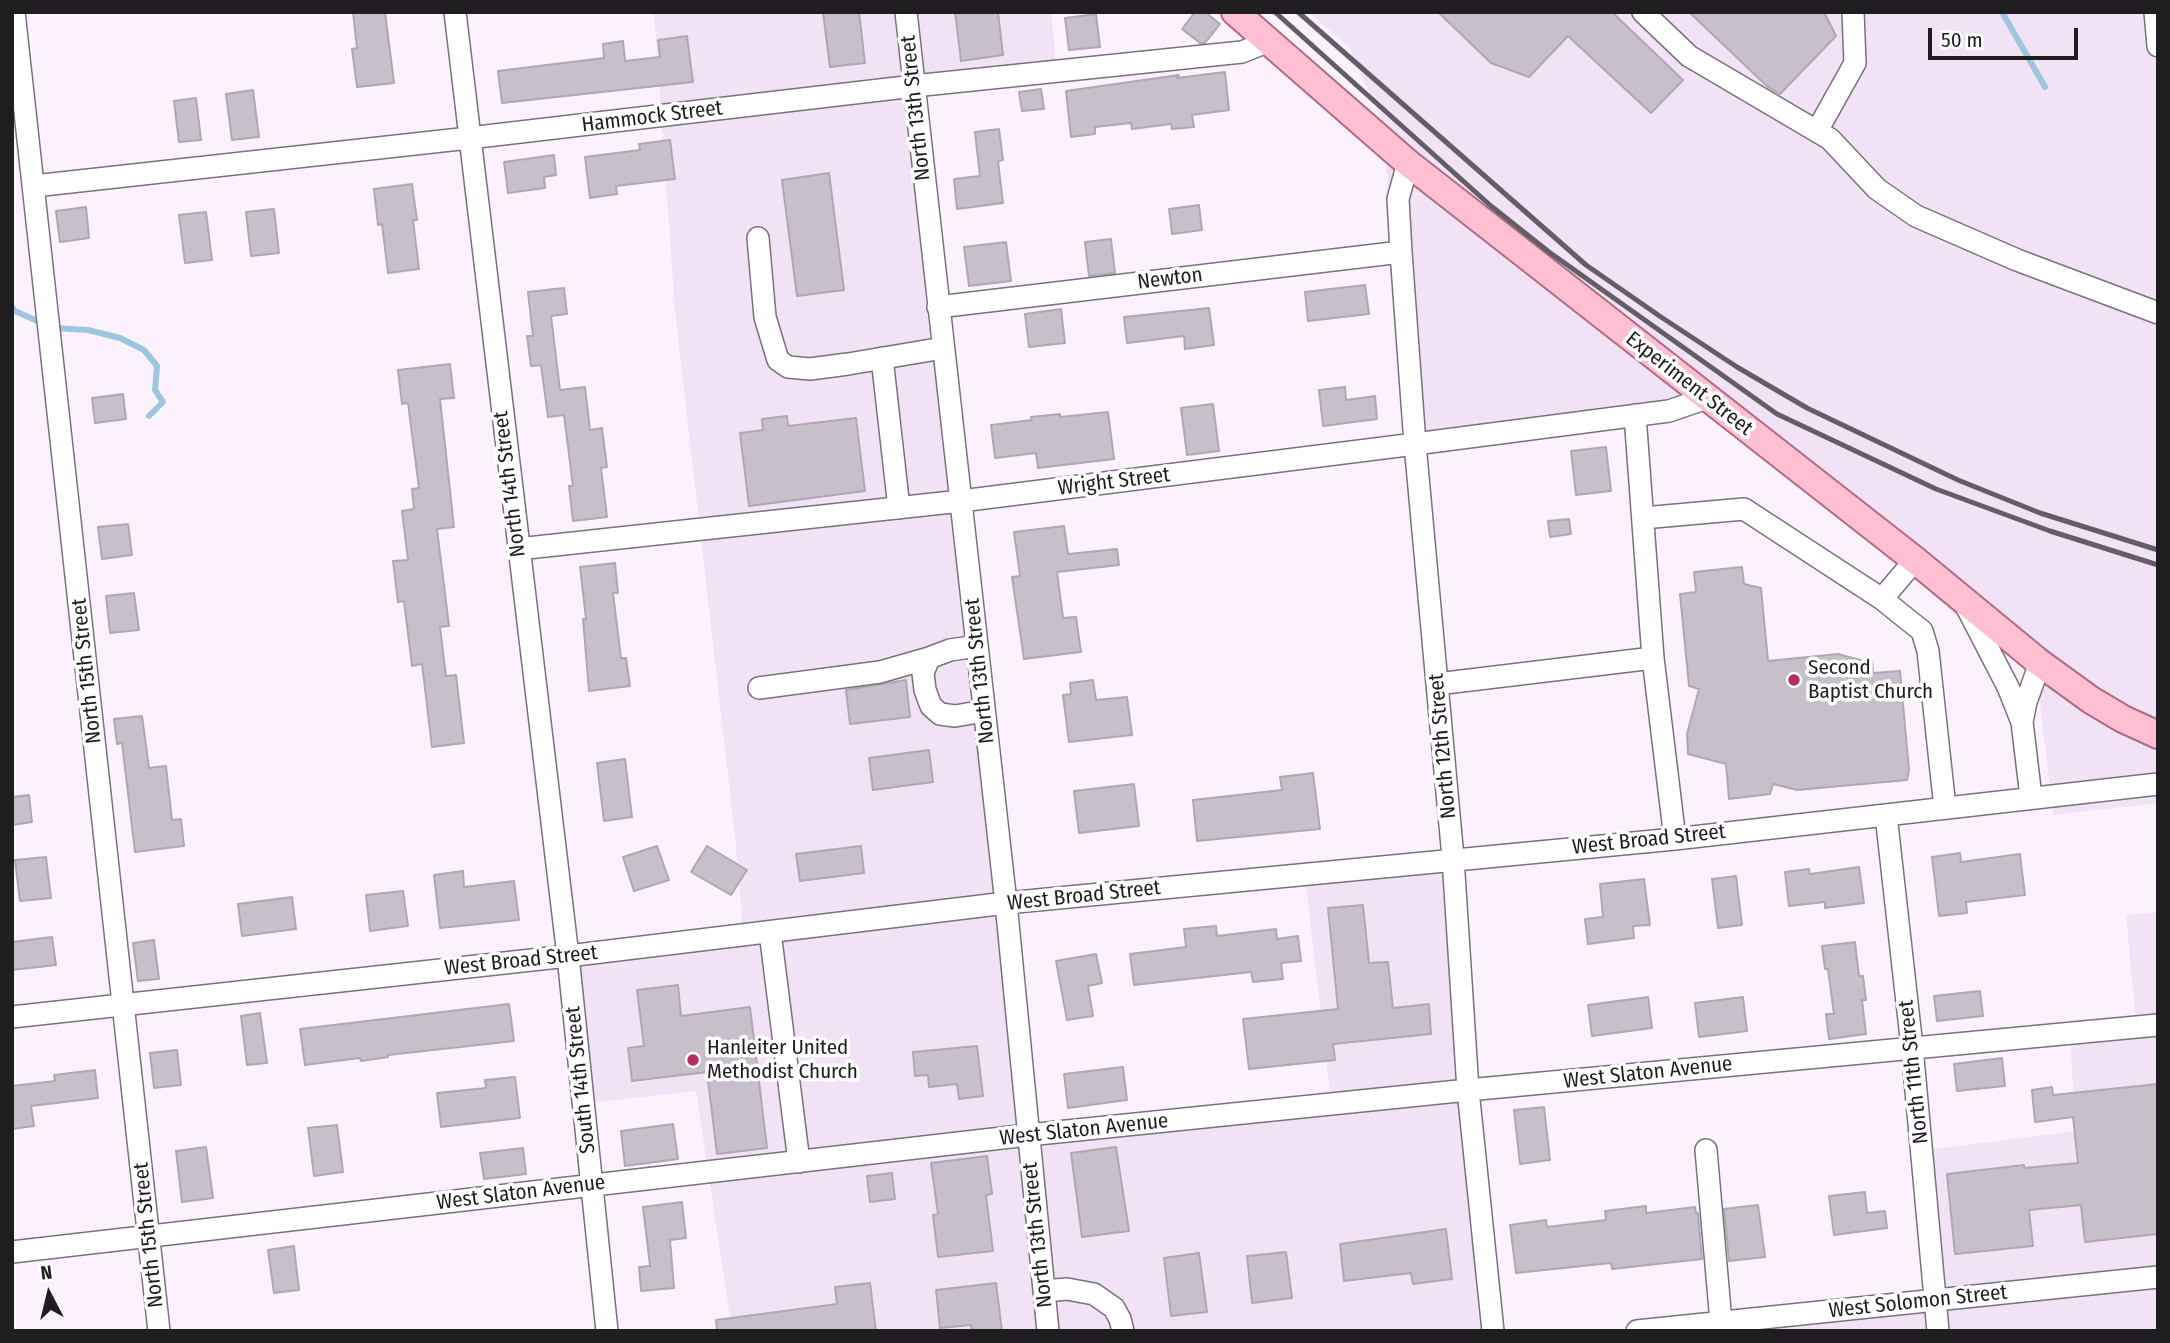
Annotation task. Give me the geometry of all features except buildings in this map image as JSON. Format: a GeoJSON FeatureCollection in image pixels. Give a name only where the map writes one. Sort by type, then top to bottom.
{"type":"FeatureCollection","features":[{"type":"Feature","properties":{"kind":"main road","name":"Experiment Street"},"geometry":{"type":"LineString","coordinates":[[1235,12],[1409,163],[1915,560],[2040,663],[2091,701],[2158,735]]}},
{"type":"Feature","properties":{"kind":"street","name":"North 15th Street"},"geometry":{"type":"LineString","coordinates":[[14,12],[159,1331]]}},
{"type":"Feature","properties":{"kind":"street","name":"North 14th Street"},"geometry":{"type":"LineString","coordinates":[[455,12],[568,956]]}},
{"type":"Feature","properties":{"kind":"street","name":"North 13th Street"},"geometry":{"type":"LineString","coordinates":[[906,12],[1006,904],[1048,1331]]}},
{"type":"Feature","properties":{"kind":"street"},"geometry":{"type":"LineString","coordinates":[[1643,12],[1689,56],[1830,139],[1877,189],[1916,216],[2017,260],[2158,313]]}},
{"type":"Feature","properties":{"kind":"street"},"geometry":{"type":"LineString","coordinates":[[1817,131],[1855,63],[1853,12]]}},
{"type":"Feature","properties":{"kind":"street"},"geometry":{"type":"LineString","coordinates":[[2155,12],[2158,46]]}},
{"type":"Feature","properties":{"kind":"street","name":"Hammock Street"},"geometry":{"type":"LineString","coordinates":[[34,186],[914,86],[1242,52],[1269,41]]}},
{"type":"Feature","properties":{"kind":"street","name":"North 12th Street"},"geometry":{"type":"LineString","coordinates":[[1409,163],[1398,199],[1401,252],[1415,444],[1453,858],[1468,1090],[1493,1331]]}},
{"type":"Feature","properties":{"kind":"street"},"geometry":{"type":"LineString","coordinates":[[758,238],[765,317],[778,360],[788,367],[810,369],[943,348]]}},
{"type":"Feature","properties":{"kind":"street","name":"Newton"},"geometry":{"type":"LineString","coordinates":[[938,307],[1401,252]]}},
{"type":"Feature","properties":{"kind":"street"},"geometry":{"type":"LineString","coordinates":[[882,359],[899,508]]}},
{"type":"Feature","properties":{"kind":"street","name":"Wright Street"},"geometry":{"type":"LineString","coordinates":[[518,550],[961,501],[1415,444],[1669,411],[1707,398]]}},
{"type":"Feature","properties":{"kind":"street"},"geometry":{"type":"LineString","coordinates":[[1635,415],[1653,658],[1675,839]]}},
{"type":"Feature","properties":{"kind":"street"},"geometry":{"type":"LineString","coordinates":[[1643,518],[1744,509],[1882,599],[1922,631],[1928,651],[1945,808]]}},
{"type":"Feature","properties":{"kind":"street"},"geometry":{"type":"LineString","coordinates":[[1882,599],[1915,560]]}},
{"type":"Feature","properties":{"kind":"street"},"geometry":{"type":"LineString","coordinates":[[1963,599],[2008,687],[2022,722],[2031,797]]}},
{"type":"Feature","properties":{"kind":"street"},"geometry":{"type":"LineString","coordinates":[[759,688],[880,672],[950,650],[977,646]]}},
{"type":"Feature","properties":{"kind":"street"},"geometry":{"type":"LineString","coordinates":[[929,658],[923,673],[930,706],[940,714],[955,716],[984,711]]}},
{"type":"Feature","properties":{"kind":"street"},"geometry":{"type":"LineString","coordinates":[[1437,684],[1653,658]]}},
{"type":"Feature","properties":{"kind":"street"},"geometry":{"type":"LineString","coordinates":[[2022,722],[2040,663]]}},
{"type":"Feature","properties":{"kind":"street","name":"West Broad Street"},"geometry":{"type":"LineString","coordinates":[[12,1017],[568,956],[1006,904],[1453,858],[1675,839],[2158,784]]}},
{"type":"Feature","properties":{"kind":"street","name":"North 11th Street"},"geometry":{"type":"LineString","coordinates":[[1886,815],[1912,1047],[1938,1331]]}},
{"type":"Feature","properties":{"kind":"street"},"geometry":{"type":"LineString","coordinates":[[770,932],[799,1161]]}},
{"type":"Feature","properties":{"kind":"street","name":"South 14th Street"},"geometry":{"type":"LineString","coordinates":[[568,956],[607,1331]]}},
{"type":"Feature","properties":{"kind":"street","name":"West Slaton Avenue"},"geometry":{"type":"LineString","coordinates":[[12,1252],[1028,1135],[1468,1090],[2158,1025]]}},
{"type":"Feature","properties":{"kind":"street"},"geometry":{"type":"LineString","coordinates":[[1706,1150],[1716,1325]]}},
{"type":"Feature","properties":{"kind":"street","name":"West Solomon Street"},"geometry":{"type":"LineString","coordinates":[[1637,1331],[1716,1325],[2158,1277]]}},
{"type":"Feature","properties":{"kind":"street"},"geometry":{"type":"LineString","coordinates":[[1044,1291],[1067,1289],[1094,1294],[1114,1308],[1123,1331]]}},
{"type":"Feature","properties":{"kind":"shaded area"},"geometry":{"type":"Polygon","coordinates":[[[654,12],[1051,12],[1057,75],[916,95],[1026,1141],[1332,1111],[1305,875],[1448,864],[1497,1331],[732,1331],[696,1091],[581,1104],[563,961],[744,941],[735,837],[675,311],[654,12]]]}},
{"type":"Feature","properties":{"kind":"shaded area"},"geometry":{"type":"Polygon","coordinates":[[[1308,12],[2149,12],[2158,82],[2158,803],[2053,815],[2037,677],[1968,626],[1720,408],[1413,447],[1382,121],[1350,48],[1308,12]]]}},
{"type":"Feature","properties":{"kind":"shaded area"},"geometry":{"type":"Polygon","coordinates":[[[2158,912],[2158,1331],[1708,1331],[1937,1303],[1919,1151],[2076,1131],[2070,1040],[2137,1031],[2126,915],[2158,912]]]}},
{"type":"Feature","properties":{"kind":"waterway"},"geometry":{"type":"LineString","coordinates":[[2002,12],[2045,87]]}},
{"type":"Feature","properties":{"kind":"waterway"},"geometry":{"type":"LineString","coordinates":[[12,307],[15,311],[44,324]]}},
{"type":"Feature","properties":{"kind":"waterway"},"geometry":{"type":"LineString","coordinates":[[54,328],[88,330],[120,338],[144,350],[157,366],[155,390],[163,402],[149,416]]}},
{"type":"Feature","properties":{"kind":"railway"},"geometry":{"type":"LineString","coordinates":[[1275,12],[1491,206],[1549,252],[1777,414],[1936,489],[2050,531],[2158,565]]}},
{"type":"Feature","properties":{"kind":"railway"},"geometry":{"type":"LineString","coordinates":[[1298,12],[1586,265],[1737,367],[1807,408],[1958,480],[2040,513],[2158,550]]}},
{"type":"Feature","properties":{"kind":"place","name":"Second Baptist Church"},"geometry":{"type":"Point","coordinates":[1794,680]}},
{"type":"Feature","properties":{"kind":"place","name":"Hanleiter United Methodist Church"},"geometry":{"type":"Point","coordinates":[693,1060]}}]}
